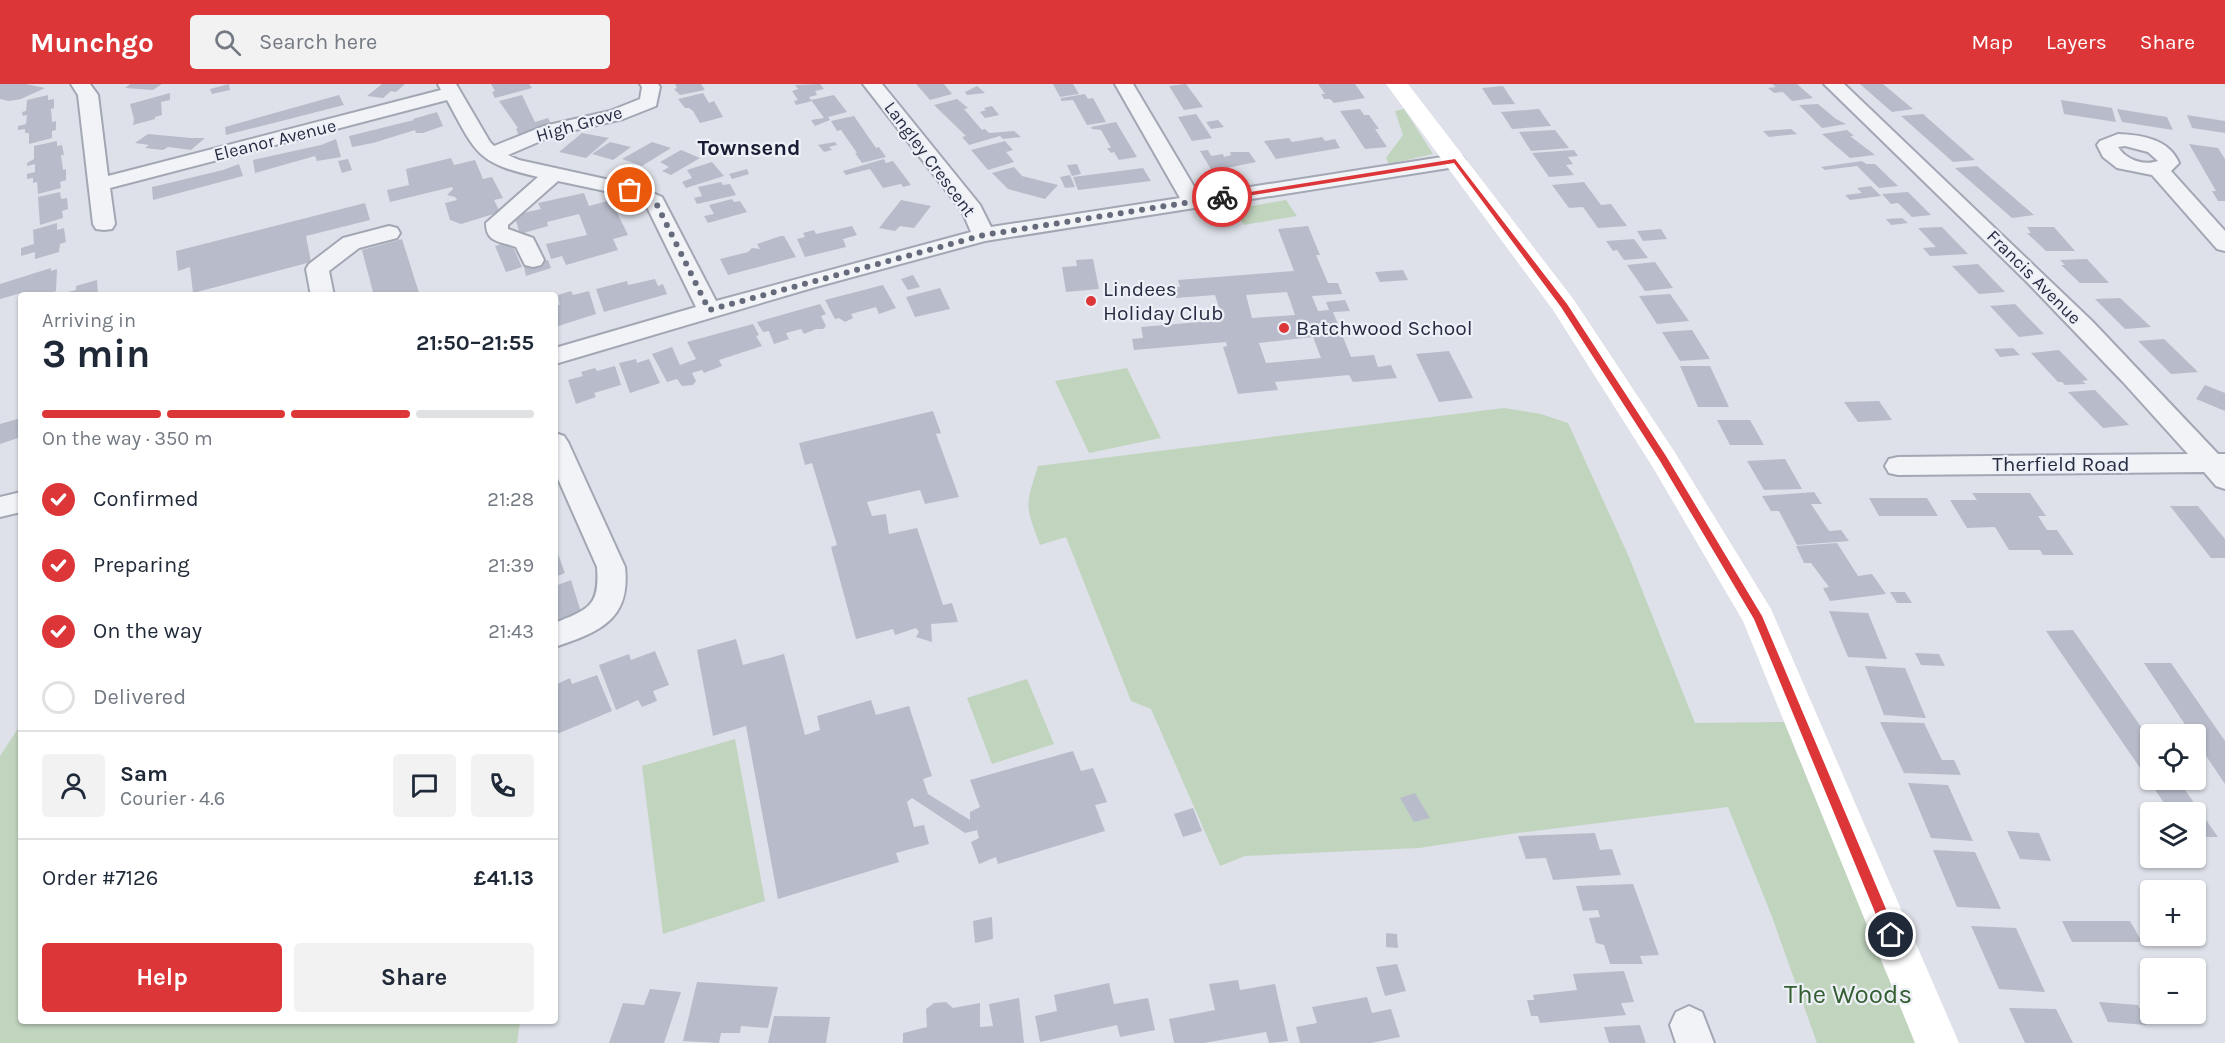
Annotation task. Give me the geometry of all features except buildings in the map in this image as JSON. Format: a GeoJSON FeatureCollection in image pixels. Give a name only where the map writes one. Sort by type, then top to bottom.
{"type":"FeatureCollection","features":[{"type":"Feature","properties":{"kind":"street"},"geometry":{"type":"LineString","coordinates":[[80,84],[88,95],[104,224]]}},
{"type":"Feature","properties":{"kind":"street","name":"Langley Crescent"},"geometry":{"type":"LineString","coordinates":[[872,84],[972,210],[984,235]]}},
{"type":"Feature","properties":{"kind":"street"},"geometry":{"type":"LineString","coordinates":[[1124,84],[1193,202]]}},
{"type":"Feature","properties":{"kind":"street"},"geometry":{"type":"LineString","coordinates":[[1397,84],[1564,306],[1663,459],[1759,618],[1937,1043]]}},
{"type":"Feature","properties":{"kind":"street","name":"Francis Avenue"},"geometry":{"type":"LineString","coordinates":[[1833,84],[2019,260],[2220,469]]}},
{"type":"Feature","properties":{"kind":"street"},"geometry":{"type":"LineString","coordinates":[[450,89],[482,146],[492,154],[513,165],[630,190],[655,201],[709,310]]}},
{"type":"Feature","properties":{"kind":"street","name":"Eleanor Avenue"},"geometry":{"type":"LineString","coordinates":[[98,185],[450,89]]}},
{"type":"Feature","properties":{"kind":"street","name":"High Grove"},"geometry":{"type":"LineString","coordinates":[[492,154],[551,130],[616,115],[654,99]]}},
{"type":"Feature","properties":{"kind":"street"},"geometry":{"type":"LineString","coordinates":[[558,355],[709,310],[984,235],[1455,161]]}},
{"type":"Feature","properties":{"kind":"street"},"geometry":{"type":"LineString","coordinates":[[2158,169],[2225,244]]}},
{"type":"Feature","properties":{"kind":"street"},"geometry":{"type":"LineString","coordinates":[[533,260],[525,243],[497,233],[497,223],[554,174]]}},
{"type":"Feature","properties":{"kind":"street"},"geometry":{"type":"LineString","coordinates":[[323,292],[317,269],[351,243],[389,233]]}},
{"type":"Feature","properties":{"kind":"street"},"geometry":{"type":"LineString","coordinates":[[558,449],[611,567],[614,584],[608,603],[598,617],[558,634]]}},
{"type":"Feature","properties":{"kind":"street","name":"Therfield Road"},"geometry":{"type":"LineString","coordinates":[[1898,466],[2220,469]]}},
{"type":"Feature","properties":{"kind":"street"},"geometry":{"type":"LineString","coordinates":[[0,507],[18,503]]}},
{"type":"Feature","properties":{"kind":"green space"},"geometry":{"type":"Polygon","coordinates":[[[1404,109],[1433,154],[1389,164],[1386,158],[1403,135],[1395,111],[1404,109]]]}},
{"type":"Feature","properties":{"kind":"green space"},"geometry":{"type":"Polygon","coordinates":[[[1286,200],[1297,216],[1244,225],[1233,209],[1286,200]]]}},
{"type":"Feature","properties":{"kind":"green space"},"geometry":{"type":"Polygon","coordinates":[[[1127,368],[1161,438],[1089,453],[1055,381],[1127,368]]]}},
{"type":"Feature","properties":{"kind":"green space","name":"The Woods"},"geometry":{"type":"Polygon","coordinates":[[[1504,408],[1541,414],[1568,423],[1629,557],[1695,723],[1787,722],[1917,1043],[1817,1043],[1771,914],[1728,807],[1517,833],[1419,848],[1245,856],[1220,866],[1151,709],[1131,701],[1066,537],[1040,545],[1028,506],[1038,466],[1504,408]]]}},
{"type":"Feature","properties":{"kind":"green space"},"geometry":{"type":"Polygon","coordinates":[[[1027,679],[1054,744],[992,764],[967,698],[1027,679]]]}},
{"type":"Feature","properties":{"kind":"green space"},"geometry":{"type":"Polygon","coordinates":[[[18,729],[18,1024],[520,1024],[517,1043],[0,1043],[0,756],[18,729]]]}},
{"type":"Feature","properties":{"kind":"green space"},"geometry":{"type":"Polygon","coordinates":[[[735,739],[765,901],[663,934],[642,766],[735,739]]]}},
{"type":"Feature","properties":{"kind":"way so far"},"geometry":{"type":"LineString","coordinates":[[630,190],[655,201],[709,310],[984,235],[1222,197]]}},
{"type":"Feature","properties":{"kind":"place","name":"Lindees Holiday Club"},"geometry":{"type":"Point","coordinates":[1091,301]}},
{"type":"Feature","properties":{"kind":"place","name":"Batchwood School"},"geometry":{"type":"Point","coordinates":[1284,328]}},
{"type":"Feature","properties":{"kind":"district","name":"Townsend"},"geometry":{"type":"Point","coordinates":[749,147]}},
{"type":"Feature","properties":{"kind":"route"},"geometry":{"type":"LineString","coordinates":[[1222,197],[1455,161],[1564,306],[1663,459],[1759,618],[1817,762],[1891,935]]}}]}
